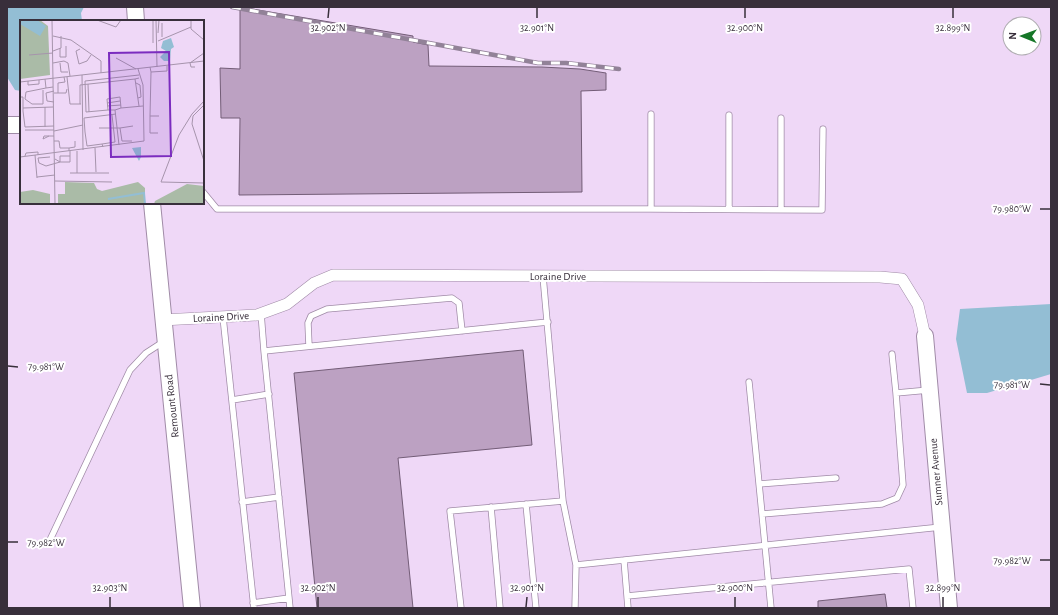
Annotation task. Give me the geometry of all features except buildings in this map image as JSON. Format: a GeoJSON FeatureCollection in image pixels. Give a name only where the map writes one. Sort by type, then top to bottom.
{"type":"FeatureCollection","features":[{"type":"Feature","properties":{"kind":"main road"},"geometry":{"type":"LineString","coordinates":[[135,7],[136,20]]}},
{"type":"Feature","properties":{"kind":"main road"},"geometry":{"type":"LineString","coordinates":[[7,125],[20,125]]}},
{"type":"Feature","properties":{"kind":"main road","name":"Remount Road"},"geometry":{"type":"LineString","coordinates":[[152,204],[162,320],[192,608]]}},
{"type":"Feature","properties":{"kind":"main road","name":"Sumner Avenue"},"geometry":{"type":"LineString","coordinates":[[925,336],[949,608]]}},
{"type":"Feature","properties":{"kind":"street","name":"Loraine Drive"},"geometry":{"type":"LineString","coordinates":[[162,320],[261,314],[287,304],[314,284],[333,275],[880,277],[902,279],[918,305],[925,336]]}},
{"type":"Feature","properties":{"kind":"lane"},"geometry":{"type":"LineString","coordinates":[[650,114],[651,209]]}},
{"type":"Feature","properties":{"kind":"lane"},"geometry":{"type":"LineString","coordinates":[[729,209],[730,115]]}},
{"type":"Feature","properties":{"kind":"lane"},"geometry":{"type":"LineString","coordinates":[[781,209],[782,118]]}},
{"type":"Feature","properties":{"kind":"lane"},"geometry":{"type":"LineString","coordinates":[[204,193],[217,209],[822,210],[822,129]]}},
{"type":"Feature","properties":{"kind":"lane"},"geometry":{"type":"LineString","coordinates":[[543,276],[563,501],[576,565],[575,608]]}},
{"type":"Feature","properties":{"kind":"lane"},"geometry":{"type":"LineString","coordinates":[[309,346],[308,323],[311,316],[327,309],[452,298],[458,303],[462,331]]}},
{"type":"Feature","properties":{"kind":"lane"},"geometry":{"type":"LineString","coordinates":[[261,314],[290,608]]}},
{"type":"Feature","properties":{"kind":"lane"},"geometry":{"type":"LineString","coordinates":[[223,317],[253,605],[289,598]]}},
{"type":"Feature","properties":{"kind":"lane"},"geometry":{"type":"LineString","coordinates":[[264,351],[548,322]]}},
{"type":"Feature","properties":{"kind":"lane"},"geometry":{"type":"LineString","coordinates":[[49,542],[130,370],[146,354],[165,341]]}},
{"type":"Feature","properties":{"kind":"lane"},"geometry":{"type":"LineString","coordinates":[[762,514],[882,504],[897,498],[903,486],[892,354]]}},
{"type":"Feature","properties":{"kind":"lane"},"geometry":{"type":"LineString","coordinates":[[749,382],[771,608]]}},
{"type":"Feature","properties":{"kind":"lane"},"geometry":{"type":"LineString","coordinates":[[896,392],[929,390]]}},
{"type":"Feature","properties":{"kind":"lane"},"geometry":{"type":"LineString","coordinates":[[232,400],[269,394]]}},
{"type":"Feature","properties":{"kind":"lane"},"geometry":{"type":"LineString","coordinates":[[759,484],[836,478]]}},
{"type":"Feature","properties":{"kind":"lane"},"geometry":{"type":"LineString","coordinates":[[242,502],[279,497]]}},
{"type":"Feature","properties":{"kind":"lane"},"geometry":{"type":"LineString","coordinates":[[461,608],[450,511],[563,501]]}},
{"type":"Feature","properties":{"kind":"lane"},"geometry":{"type":"LineString","coordinates":[[526,504],[536,608]]}},
{"type":"Feature","properties":{"kind":"lane"},"geometry":{"type":"LineString","coordinates":[[491,507],[500,608]]}},
{"type":"Feature","properties":{"kind":"lane"},"geometry":{"type":"LineString","coordinates":[[576,565],[764,544],[941,527]]}},
{"type":"Feature","properties":{"kind":"lane"},"geometry":{"type":"LineString","coordinates":[[624,560],[628,608]]}},
{"type":"Feature","properties":{"kind":"lane"},"geometry":{"type":"LineString","coordinates":[[627,596],[909,569],[913,608]]}},
{"type":"Feature","properties":{"kind":"water"},"geometry":{"type":"Polygon","coordinates":[[[7,7],[84,7],[81,13],[82,20],[20,20],[20,91],[15,90],[7,77],[7,7]]]}},
{"type":"Feature","properties":{"kind":"water"},"geometry":{"type":"Polygon","coordinates":[[[1051,304],[1051,374],[987,393],[967,393],[956,339],[960,309],[1051,304]]]}},
{"type":"Feature","properties":{"kind":"railway"},"geometry":{"type":"LineString","coordinates":[[232,7],[538,63],[566,63],[619,69]]}}]}
